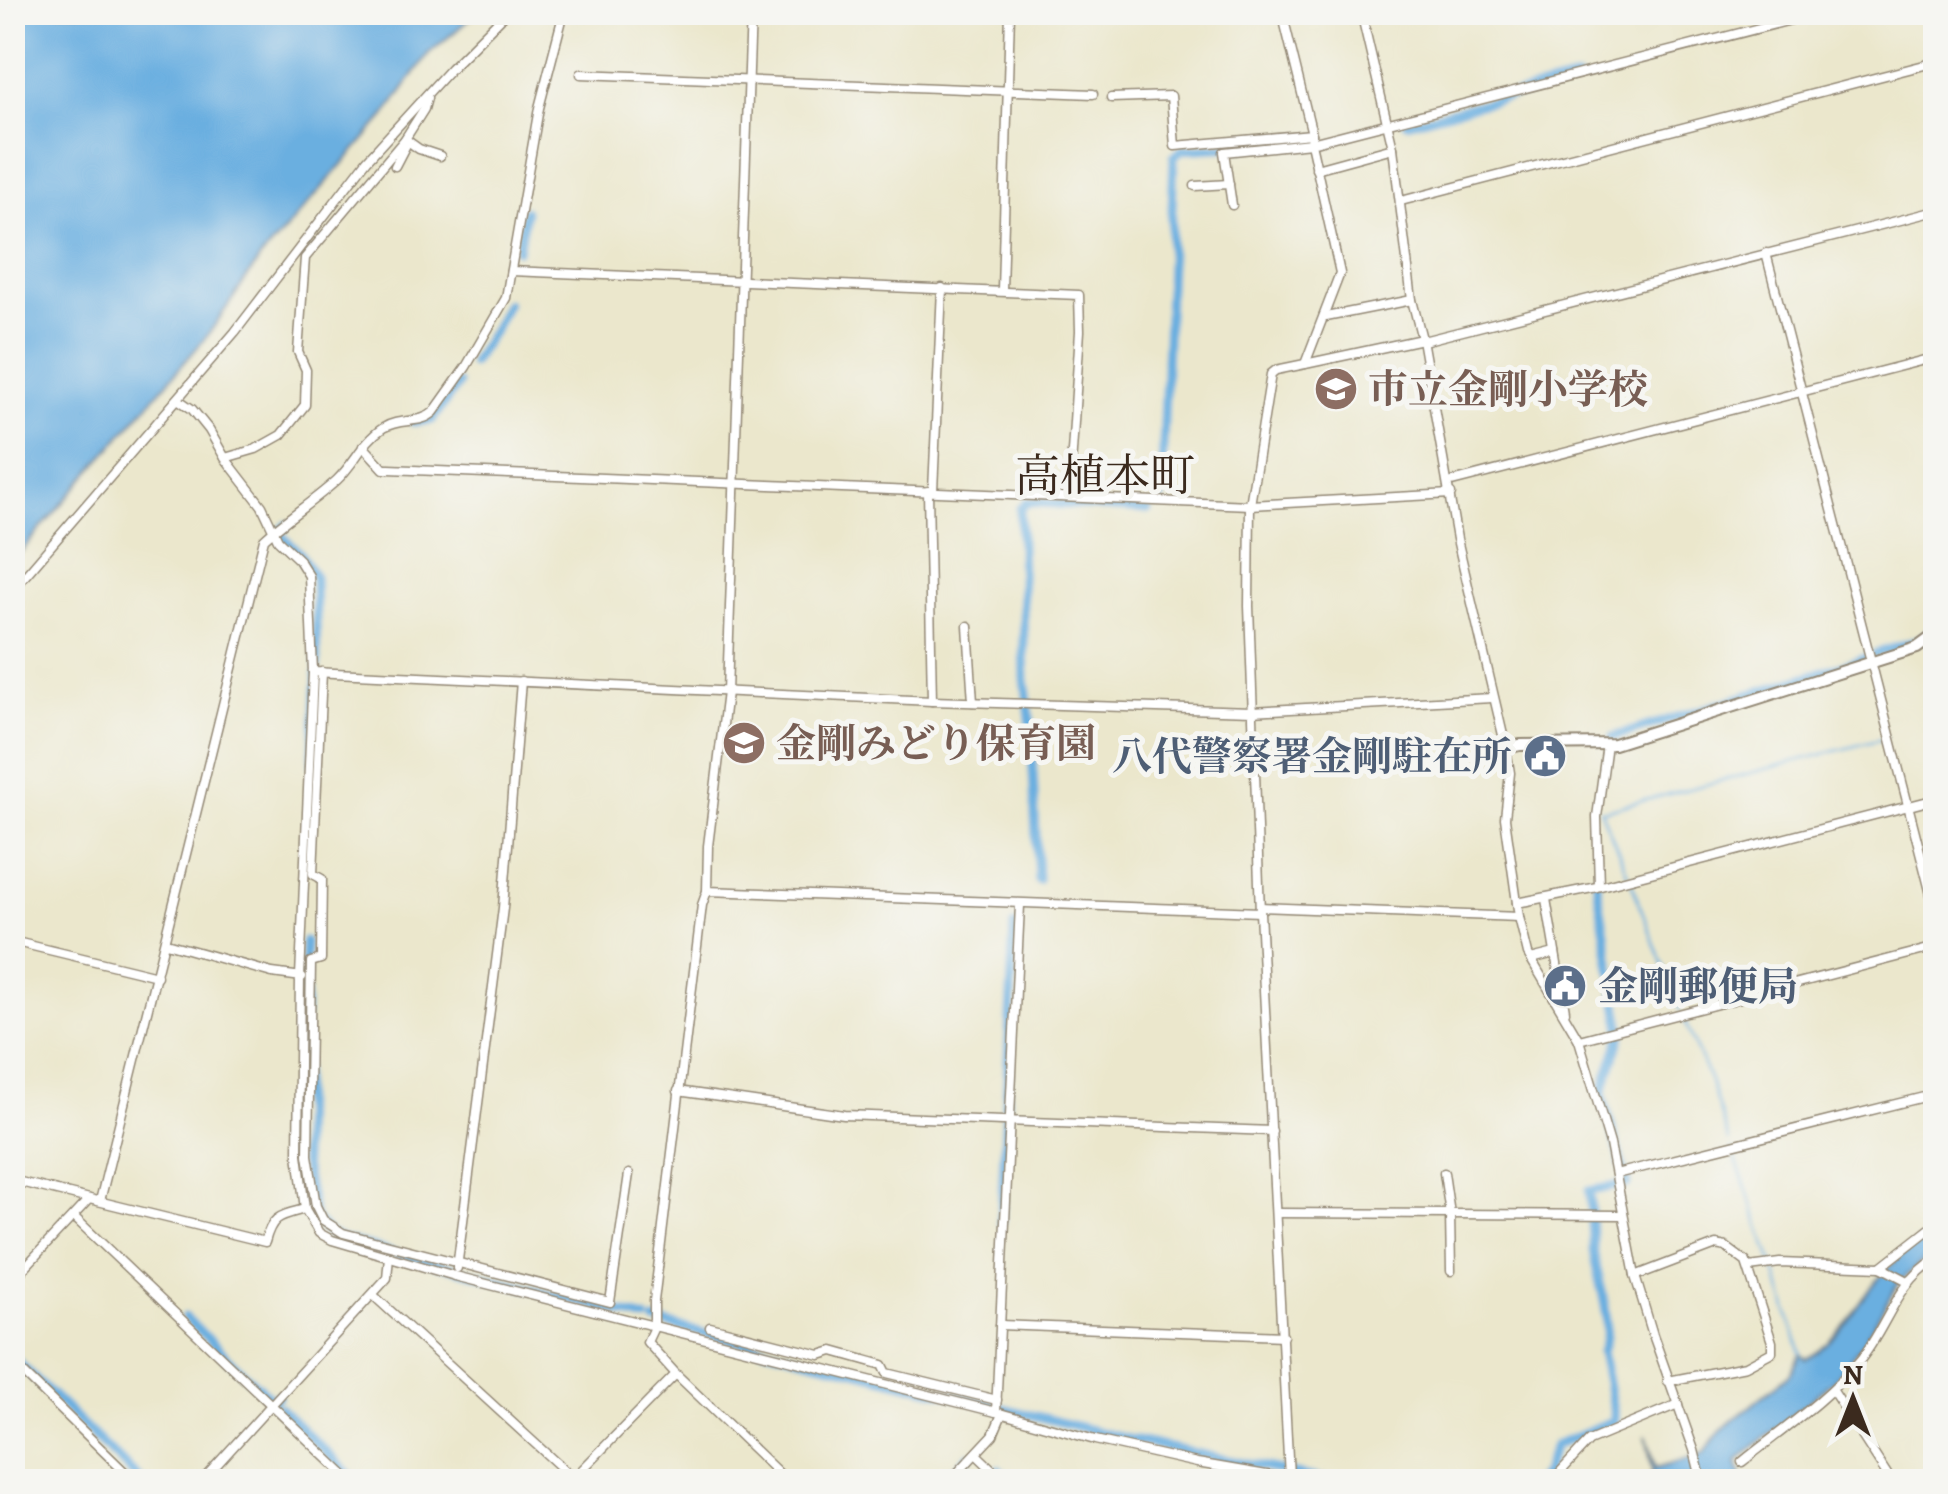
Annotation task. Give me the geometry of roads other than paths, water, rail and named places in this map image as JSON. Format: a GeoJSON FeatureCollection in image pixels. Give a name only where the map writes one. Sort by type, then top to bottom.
{"type":"FeatureCollection","features":[{"type":"Feature","properties":{"kind":"street"},"geometry":{"type":"LineString","coordinates":[[12,590],[179,400],[368,160],[507,12]]}},
{"type":"Feature","properties":{"kind":"street"},"geometry":{"type":"LineString","coordinates":[[100,1201],[264,539],[335,482],[363,446],[385,426],[402,420],[424,420],[434,412],[494,320],[506,298],[538,108],[564,12]]}},
{"type":"Feature","properties":{"kind":"street"},"geometry":{"type":"LineString","coordinates":[[751,12],[727,692],[708,846],[707,892],[702,905],[678,1091],[654,1327],[647,1342],[788,1482]]}},
{"type":"Feature","properties":{"kind":"street"},"geometry":{"type":"LineString","coordinates":[[1002,290],[1010,12]]}},
{"type":"Feature","properties":{"kind":"street"},"geometry":{"type":"LineString","coordinates":[[1282,12],[1340,274],[1305,364]]}},
{"type":"Feature","properties":{"kind":"street"},"geometry":{"type":"LineString","coordinates":[[1361,12],[1393,148],[1412,300],[1457,539],[1506,748],[1510,773],[1505,818],[1519,917],[1531,959],[1579,1040],[1616,1176],[1635,1276],[1702,1482]]}},
{"type":"Feature","properties":{"kind":"street"},"geometry":{"type":"LineString","coordinates":[[1232,205],[1224,152],[1388,125],[1822,12]]}},
{"type":"Feature","properties":{"kind":"street"},"geometry":{"type":"LineString","coordinates":[[1401,201],[1936,62]]}},
{"type":"Feature","properties":{"kind":"street"},"geometry":{"type":"LineString","coordinates":[[581,74],[1093,94]]}},
{"type":"Feature","properties":{"kind":"street"},"geometry":{"type":"LineString","coordinates":[[394,166],[424,109],[428,93]]}},
{"type":"Feature","properties":{"kind":"street"},"geometry":{"type":"LineString","coordinates":[[1111,98],[1171,96],[1175,146],[1312,139]]}},
{"type":"Feature","properties":{"kind":"street"},"geometry":{"type":"LineString","coordinates":[[407,140],[440,156]]}},
{"type":"Feature","properties":{"kind":"street"},"geometry":{"type":"LineString","coordinates":[[225,458],[256,449],[281,434],[304,405],[306,370],[298,352],[305,258],[407,140]]}},
{"type":"Feature","properties":{"kind":"street"},"geometry":{"type":"LineString","coordinates":[[1316,169],[1393,148]]}},
{"type":"Feature","properties":{"kind":"street"},"geometry":{"type":"LineString","coordinates":[[1196,186],[1229,184]]}},
{"type":"Feature","properties":{"kind":"street"},"geometry":{"type":"LineString","coordinates":[[1289,1472],[1252,710],[1250,506],[1269,381],[1276,370],[1422,340],[1936,210]]}},
{"type":"Feature","properties":{"kind":"street"},"geometry":{"type":"LineString","coordinates":[[1766,253],[1936,914]]}},
{"type":"Feature","properties":{"kind":"street"},"geometry":{"type":"LineString","coordinates":[[511,271],[1079,294],[1069,497]]}},
{"type":"Feature","properties":{"kind":"street"},"geometry":{"type":"LineString","coordinates":[[932,700],[930,491],[942,288]]}},
{"type":"Feature","properties":{"kind":"street"},"geometry":{"type":"LineString","coordinates":[[1326,316],[1412,300]]}},
{"type":"Feature","properties":{"kind":"street"},"geometry":{"type":"LineString","coordinates":[[1448,482],[1936,357]]}},
{"type":"Feature","properties":{"kind":"street"},"geometry":{"type":"LineString","coordinates":[[179,400],[209,430],[262,506],[278,540],[300,560],[309,576],[317,672],[313,874],[322,878],[321,959],[311,962],[305,977],[308,1155],[319,1232],[332,1240],[455,1276],[1112,1444],[1252,1478],[1289,1472],[1308,1482]]}},
{"type":"Feature","properties":{"kind":"street"},"geometry":{"type":"LineString","coordinates":[[363,446],[388,470],[1250,506],[1450,494]]}},
{"type":"Feature","properties":{"kind":"street"},"geometry":{"type":"LineString","coordinates":[[968,626],[974,702]]}},
{"type":"Feature","properties":{"kind":"street"},"geometry":{"type":"LineString","coordinates":[[1506,748],[1608,744],[1918,648],[1936,634]]}},
{"type":"Feature","properties":{"kind":"street"},"geometry":{"type":"LineString","coordinates":[[317,672],[727,692],[1252,710],[1492,698]]}},
{"type":"Feature","properties":{"kind":"street"},"geometry":{"type":"LineString","coordinates":[[317,672],[298,1154],[304,1209],[342,1234],[610,1302],[630,1174]]}},
{"type":"Feature","properties":{"kind":"street"},"geometry":{"type":"LineString","coordinates":[[455,1276],[504,908],[521,681]]}},
{"type":"Feature","properties":{"kind":"street"},"geometry":{"type":"LineString","coordinates":[[1596,887],[1597,816],[1608,744]]}},
{"type":"Feature","properties":{"kind":"street"},"geometry":{"type":"LineString","coordinates":[[1517,903],[1596,887],[1936,799]]}},
{"type":"Feature","properties":{"kind":"street"},"geometry":{"type":"LineString","coordinates":[[707,892],[1519,917]]}},
{"type":"Feature","properties":{"kind":"street"},"geometry":{"type":"LineString","coordinates":[[1546,899],[1566,1015]]}},
{"type":"Feature","properties":{"kind":"street"},"geometry":{"type":"LineString","coordinates":[[949,1482],[993,1435],[999,1413],[1006,1121],[1020,904]]}},
{"type":"Feature","properties":{"kind":"street"},"geometry":{"type":"LineString","coordinates":[[12,940],[158,976]]}},
{"type":"Feature","properties":{"kind":"street"},"geometry":{"type":"LineString","coordinates":[[166,943],[272,973],[305,977]]}},
{"type":"Feature","properties":{"kind":"street"},"geometry":{"type":"LineString","coordinates":[[1579,1040],[1936,947]]}},
{"type":"Feature","properties":{"kind":"street"},"geometry":{"type":"LineString","coordinates":[[1531,959],[1555,953]]}},
{"type":"Feature","properties":{"kind":"street"},"geometry":{"type":"LineString","coordinates":[[678,1091],[844,1115],[1272,1130]]}},
{"type":"Feature","properties":{"kind":"street"},"geometry":{"type":"LineString","coordinates":[[1616,1176],[1936,1094]]}},
{"type":"Feature","properties":{"kind":"street"},"geometry":{"type":"LineString","coordinates":[[1444,1173],[1450,1214],[1451,1272]]}},
{"type":"Feature","properties":{"kind":"street"},"geometry":{"type":"LineString","coordinates":[[12,1180],[264,1242],[274,1219],[304,1209]]}},
{"type":"Feature","properties":{"kind":"street"},"geometry":{"type":"LineString","coordinates":[[12,1280],[89,1198]]}},
{"type":"Feature","properties":{"kind":"street"},"geometry":{"type":"LineString","coordinates":[[1277,1213],[1622,1215]]}},
{"type":"Feature","properties":{"kind":"street"},"geometry":{"type":"LineString","coordinates":[[74,1217],[352,1482]]}},
{"type":"Feature","properties":{"kind":"street"},"geometry":{"type":"LineString","coordinates":[[1883,1268],[1936,1224]]}},
{"type":"Feature","properties":{"kind":"street"},"geometry":{"type":"LineString","coordinates":[[1635,1276],[1716,1245],[1738,1254],[1749,1267],[1772,1352],[1746,1366],[1668,1381]]}},
{"type":"Feature","properties":{"kind":"street"},"geometry":{"type":"LineString","coordinates":[[201,1482],[387,1278],[388,1256]]}},
{"type":"Feature","properties":{"kind":"street"},"geometry":{"type":"LineString","coordinates":[[1742,1462],[1832,1391],[1864,1355],[1906,1280],[1936,1259]]}},
{"type":"Feature","properties":{"kind":"street"},"geometry":{"type":"LineString","coordinates":[[1749,1267],[1780,1263],[1883,1268],[1906,1280]]}},
{"type":"Feature","properties":{"kind":"street"},"geometry":{"type":"LineString","coordinates":[[373,1294],[573,1481],[676,1374]]}},
{"type":"Feature","properties":{"kind":"street"},"geometry":{"type":"LineString","coordinates":[[1000,1325],[1282,1336]]}},
{"type":"Feature","properties":{"kind":"street"},"geometry":{"type":"LineString","coordinates":[[710,1327],[820,1355],[832,1351],[883,1366],[887,1373],[997,1400]]}},
{"type":"Feature","properties":{"kind":"street"},"geometry":{"type":"LineString","coordinates":[[12,1362],[135,1482]]}},
{"type":"Feature","properties":{"kind":"street"},"geometry":{"type":"LineString","coordinates":[[1832,1391],[1892,1482]]}},
{"type":"Feature","properties":{"kind":"street"},"geometry":{"type":"LineString","coordinates":[[1551,1482],[1589,1442],[1678,1404]]}},
{"type":"Feature","properties":{"kind":"street"},"geometry":{"type":"LineString","coordinates":[[976,1454],[1005,1482]]}},
{"type":"Feature","properties":{"kind":"water"},"geometry":{"type":"Polygon","coordinates":[[[13,12],[477,13],[428,54],[385,116],[259,260],[208,335],[13,561],[13,12]]]}},
{"type":"Feature","properties":{"kind":"water"},"geometry":{"type":"Polygon","coordinates":[[[1935,1230],[1935,1251],[1899,1282],[1862,1344],[1832,1382],[1737,1461],[1743,1481],[1647,1481],[1653,1471],[1646,1435],[1656,1468],[1703,1454],[1721,1430],[1790,1374],[1801,1354],[1805,1359],[1828,1344],[1886,1270],[1935,1230]]]}},
{"type":"Feature","properties":{"kind":"waterway"},"geometry":{"type":"LineString","coordinates":[[1407,123],[1577,79]]}},
{"type":"Feature","properties":{"kind":"waterway"},"geometry":{"type":"LineString","coordinates":[[1161,498],[1174,157],[1182,150],[1248,146]]}},
{"type":"Feature","properties":{"kind":"waterway"},"geometry":{"type":"LineString","coordinates":[[518,250],[525,211]]}},
{"type":"Feature","properties":{"kind":"waterway"},"geometry":{"type":"LineString","coordinates":[[472,363],[507,303]]}},
{"type":"Feature","properties":{"kind":"waterway"},"geometry":{"type":"LineString","coordinates":[[413,422],[432,420],[458,384]]}},
{"type":"Feature","properties":{"kind":"waterway"},"geometry":{"type":"LineString","coordinates":[[1038,880],[1025,679],[1020,509],[1027,502],[1148,510]]}},
{"type":"Feature","properties":{"kind":"waterway"},"geometry":{"type":"LineString","coordinates":[[286,525],[279,533],[299,552],[315,577],[317,665]]}},
{"type":"Feature","properties":{"kind":"waterway"},"geometry":{"type":"LineString","coordinates":[[1875,654],[1921,639],[1936,628]]}},
{"type":"Feature","properties":{"kind":"waterway"},"geometry":{"type":"LineString","coordinates":[[1613,737],[1866,658]]}},
{"type":"Feature","properties":{"kind":"waterway"},"geometry":{"type":"LineString","coordinates":[[313,765],[317,673]]}},
{"type":"Feature","properties":{"kind":"waterway"},"geometry":{"type":"LineString","coordinates":[[1603,811],[1886,738]]}},
{"type":"Feature","properties":{"kind":"waterway"},"geometry":{"type":"LineString","coordinates":[[1600,809],[1628,875]]}},
{"type":"Feature","properties":{"kind":"waterway"},"geometry":{"type":"LineString","coordinates":[[1537,1482],[1555,1445],[1615,1420],[1602,1351],[1607,1324],[1593,1252],[1589,1191],[1627,1184],[1602,1093],[1622,1033],[1596,879]]}},
{"type":"Feature","properties":{"kind":"waterway"},"geometry":{"type":"LineString","coordinates":[[1631,882],[1680,1010]]}},
{"type":"Feature","properties":{"kind":"waterway"},"geometry":{"type":"LineString","coordinates":[[1001,1223],[1014,926]]}},
{"type":"Feature","properties":{"kind":"waterway"},"geometry":{"type":"LineString","coordinates":[[305,941],[302,1153],[314,1218],[340,1239],[646,1319]]}},
{"type":"Feature","properties":{"kind":"waterway"},"geometry":{"type":"LineString","coordinates":[[1683,1018],[1710,1081],[1729,1141]]}},
{"type":"Feature","properties":{"kind":"waterway"},"geometry":{"type":"LineString","coordinates":[[1732,1149],[1801,1354]]}},
{"type":"Feature","properties":{"kind":"waterway"},"geometry":{"type":"LineString","coordinates":[[185,1317],[273,1401],[278,1396]]}},
{"type":"Feature","properties":{"kind":"waterway"},"geometry":{"type":"LineString","coordinates":[[655,1321],[1132,1440],[1334,1482]]}},
{"type":"Feature","properties":{"kind":"waterway"},"geometry":{"type":"LineString","coordinates":[[12,1356],[142,1482]]}},
{"type":"Feature","properties":{"kind":"waterway"},"geometry":{"type":"LineString","coordinates":[[280,1408],[357,1482]]}},
{"type":"Feature","properties":{"kind":"waterway"},"geometry":{"type":"LineString","coordinates":[[944,1482],[969,1456]]}},
{"type":"Feature","properties":{"kind":"waterway"},"geometry":{"type":"LineString","coordinates":[[999,1470],[1010,1482]]}},
{"type":"Feature","properties":{"kind":"place","name":"市立金剛小学校"},"geometry":{"type":"Point","coordinates":[1336,389]}},
{"type":"Feature","properties":{"kind":"place","name":"金剛みどり保育園"},"geometry":{"type":"Point","coordinates":[744,743]}},
{"type":"Feature","properties":{"kind":"place","name":"八代警察署金剛駐在所"},"geometry":{"type":"Point","coordinates":[1545,756]}},
{"type":"Feature","properties":{"kind":"place","name":"金剛郵便局"},"geometry":{"type":"Point","coordinates":[1565,986]}},
{"type":"Feature","properties":{"kind":"district","name":"高植本町"},"geometry":{"type":"Point","coordinates":[1105,476]}}]}
